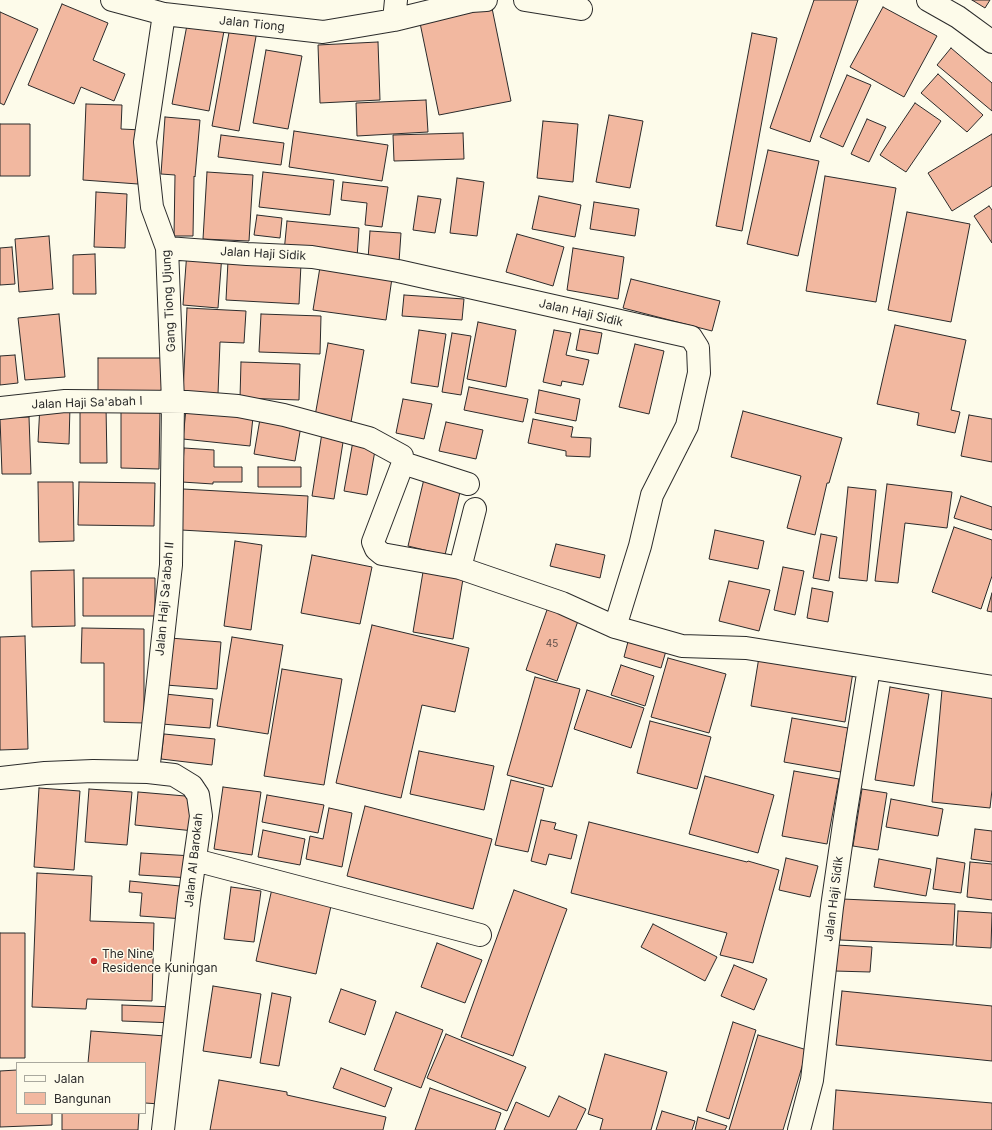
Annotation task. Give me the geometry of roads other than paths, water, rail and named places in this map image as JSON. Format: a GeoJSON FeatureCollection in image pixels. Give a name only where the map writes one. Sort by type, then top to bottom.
{"type":"FeatureCollection","features":[{"type":"Feature","properties":{"kind":"street","name":"Jalan Tiong"},"geometry":{"type":"LineString","coordinates":[[112,0],[164,14],[323,32],[395,10],[486,0]]}},
{"type":"Feature","properties":{"kind":"street"},"geometry":{"type":"LineString","coordinates":[[525,0],[581,9]]}},
{"type":"Feature","properties":{"kind":"street"},"geometry":{"type":"LineString","coordinates":[[928,0],[958,17],[992,42]]}},
{"type":"Feature","properties":{"kind":"street","name":"Gang Tiong Ujung"},"geometry":{"type":"LineString","coordinates":[[164,14],[145,142],[152,207],[167,248],[173,401]]}},
{"type":"Feature","properties":{"kind":"street","name":"Jalan Haji Sidik"},"geometry":{"type":"LineString","coordinates":[[167,248],[312,257],[398,271],[691,337],[698,348],[700,373],[687,426],[652,495],[640,546],[615,627]]}},
{"type":"Feature","properties":{"kind":"street","name":"Jalan Haji Sa'abah I"},"geometry":{"type":"LineString","coordinates":[[0,408],[66,401],[173,401]]}},
{"type":"Feature","properties":{"kind":"street"},"geometry":{"type":"LineString","coordinates":[[173,401],[238,406],[284,415],[369,438],[402,456],[403,463],[373,542],[376,549],[382,554],[460,568],[562,602],[615,627],[682,646],[746,648],[992,687]]}},
{"type":"Feature","properties":{"kind":"street","name":"Jalan Haji Sa'abah II"},"geometry":{"type":"LineString","coordinates":[[148,772],[171,565],[173,401]]}},
{"type":"Feature","properties":{"kind":"street"},"geometry":{"type":"LineString","coordinates":[[403,463],[468,484]]}},
{"type":"Feature","properties":{"kind":"street"},"geometry":{"type":"LineString","coordinates":[[460,568],[474,509]]}},
{"type":"Feature","properties":{"kind":"street","name":"Jalan Haji Sidik"},"geometry":{"type":"LineString","coordinates":[[799,1130],[812,1080],[832,907],[869,668]]}},
{"type":"Feature","properties":{"kind":"street","name":"Jalan Al Barokah"},"geometry":{"type":"LineString","coordinates":[[0,778],[45,773],[93,771],[148,772],[174,775],[192,786],[198,795],[201,816],[164,1130]]}},
{"type":"Feature","properties":{"kind":"street"},"geometry":{"type":"LineString","coordinates":[[195,860],[480,935]]}},
{"type":"Feature","properties":{"kind":"place","name":"The Nine Residence Kuningan"},"geometry":{"type":"Point","coordinates":[94,961]}}]}
